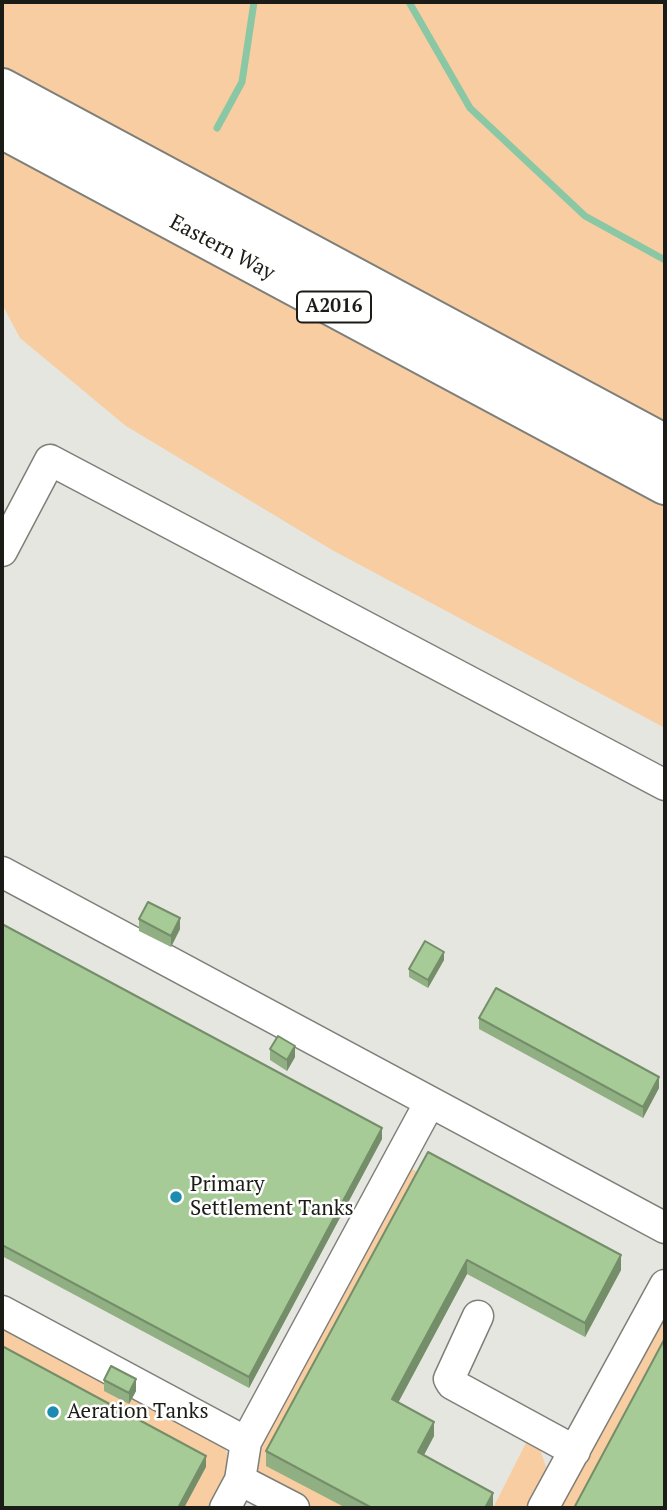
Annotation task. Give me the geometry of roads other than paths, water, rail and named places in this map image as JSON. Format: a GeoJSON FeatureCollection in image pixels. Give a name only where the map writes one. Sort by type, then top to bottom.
{"type":"FeatureCollection","features":[{"type":"Feature","properties":{"kind":"main road","name":"Eastern Way"},"geometry":{"type":"LineString","coordinates":[[2,88],[665,444]]}},
{"type":"Feature","properties":{"kind":"main road","name":"Eastern Way"},"geometry":{"type":"LineString","coordinates":[[2,129],[665,485]]}},
{"type":"Feature","properties":{"kind":"lane"},"geometry":{"type":"LineString","coordinates":[[2,551],[50,460],[665,785]]}},
{"type":"Feature","properties":{"kind":"lane"},"geometry":{"type":"LineString","coordinates":[[2,872],[665,1228]]}},
{"type":"Feature","properties":{"kind":"lane"},"geometry":{"type":"LineString","coordinates":[[225,1508],[240,1480],[246,1442],[430,1102]]}},
{"type":"Feature","properties":{"kind":"lane"},"geometry":{"type":"LineString","coordinates":[[543,1508],[665,1285]]}},
{"type":"Feature","properties":{"kind":"lane"},"geometry":{"type":"LineString","coordinates":[[2,1311],[246,1442]]}},
{"type":"Feature","properties":{"kind":"lane"},"geometry":{"type":"LineString","coordinates":[[478,1316],[449,1379],[452,1384],[575,1451]]}},
{"type":"Feature","properties":{"kind":"lane"},"geometry":{"type":"LineString","coordinates":[[240,1480],[294,1508]]}},
{"type":"Feature","properties":{"kind":"waterway"},"geometry":{"type":"LineString","coordinates":[[217,128],[242,82],[254,2]]}},
{"type":"Feature","properties":{"kind":"waterway"},"geometry":{"type":"LineString","coordinates":[[409,2],[470,108],[585,216],[665,260]]}},
{"type":"Feature","properties":{"kind":"place","name":"Primary Settlement Tanks"},"geometry":{"type":"Point","coordinates":[176,1197]}},
{"type":"Feature","properties":{"kind":"place","name":"Aeration Tanks"},"geometry":{"type":"Point","coordinates":[53,1412]}}]}
